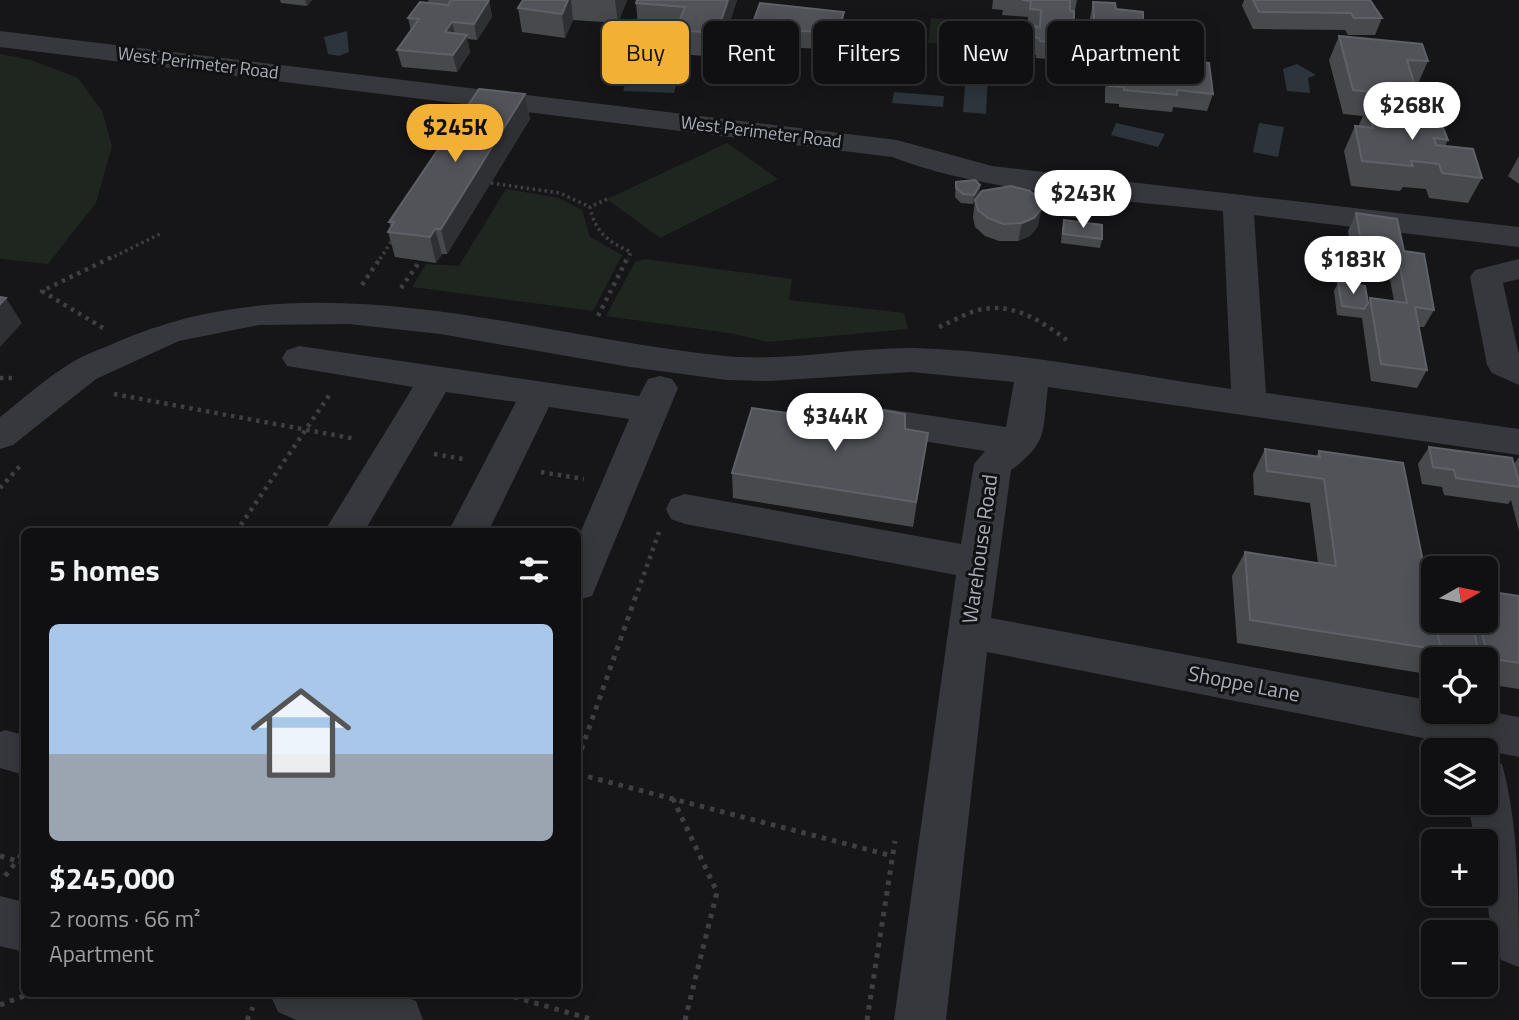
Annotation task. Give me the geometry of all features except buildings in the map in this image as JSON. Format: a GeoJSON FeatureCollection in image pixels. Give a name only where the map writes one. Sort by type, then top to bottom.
{"type":"FeatureCollection","features":[{"type":"Feature","properties":{"kind":"lane","name":"West Perimeter Road"},"geometry":{"type":"LineString","coordinates":[[0,38],[885,147],[992,175],[1238,203],[1517,244]]}},
{"type":"Feature","properties":{"kind":"lane"},"geometry":{"type":"LineString","coordinates":[[1238,203],[1249,401]]}},
{"type":"Feature","properties":{"kind":"lane"},"geometry":{"type":"LineString","coordinates":[[1519,269],[1486,276],[1504,365],[1519,373]]}},
{"type":"Feature","properties":{"kind":"lane"},"geometry":{"type":"LineString","coordinates":[[0,436],[64,385],[123,351],[172,330],[219,317],[315,309],[382,315],[729,368],[798,368],[893,360],[970,364],[1249,401],[1519,442]]}},
{"type":"Feature","properties":{"kind":"lane"},"geometry":{"type":"LineString","coordinates":[[299,358],[651,410]]}},
{"type":"Feature","properties":{"kind":"lane"},"geometry":{"type":"LineString","coordinates":[[581,576],[670,360]]}},
{"type":"Feature","properties":{"kind":"lane"},"geometry":{"type":"LineString","coordinates":[[867,419],[1022,443],[1033,373]]}},
{"type":"Feature","properties":{"kind":"lane"},"geometry":{"type":"LineString","coordinates":[[346,528],[436,379]]}},
{"type":"Feature","properties":{"kind":"lane"},"geometry":{"type":"LineString","coordinates":[[470,528],[538,393]]}},
{"type":"Feature","properties":{"kind":"lane","name":"Warehouse Road"},"geometry":{"type":"LineString","coordinates":[[920,1020],[968,631],[993,464],[1022,443]]}},
{"type":"Feature","properties":{"kind":"lane"},"geometry":{"type":"LineString","coordinates":[[685,509],[978,563]]}},
{"type":"Feature","properties":{"kind":"lane","name":"Shoppe Lane"},"geometry":{"type":"LineString","coordinates":[[968,631],[1469,738]]}},
{"type":"Feature","properties":{"kind":"lane","name":"Shoppe Lane"},"geometry":{"type":"LineString","coordinates":[[1498,739],[1519,737]]}},
{"type":"Feature","properties":{"kind":"lane"},"geometry":{"type":"LineString","coordinates":[[1493,815],[1519,942]]}},
{"type":"Feature","properties":{"kind":"lane"},"geometry":{"type":"LineString","coordinates":[[0,921],[21,926]]}},
{"type":"Feature","properties":{"kind":"lane"},"geometry":{"type":"LineString","coordinates":[[308,997],[396,1020],[404,997]]}},
{"type":"Feature","properties":{"kind":"path"},"geometry":{"type":"LineString","coordinates":[[491,183],[560,193],[590,207]]}},
{"type":"Feature","properties":{"kind":"path"},"geometry":{"type":"LineString","coordinates":[[590,207],[607,199]]}},
{"type":"Feature","properties":{"kind":"path"},"geometry":{"type":"LineString","coordinates":[[590,207],[593,224],[604,240],[631,252],[596,320]]}},
{"type":"Feature","properties":{"kind":"path"},"geometry":{"type":"LineString","coordinates":[[362,286],[398,231]]}},
{"type":"Feature","properties":{"kind":"path"},"geometry":{"type":"LineString","coordinates":[[103,328],[42,291],[162,233]]}},
{"type":"Feature","properties":{"kind":"path"},"geometry":{"type":"LineString","coordinates":[[0,378],[64,385],[396,447],[619,485]]}},
{"type":"Feature","properties":{"kind":"path"},"geometry":{"type":"LineString","coordinates":[[581,775],[893,856]]}},
{"type":"Feature","properties":{"kind":"path"},"geometry":{"type":"LineString","coordinates":[[673,799],[717,892],[685,1020]]}},
{"type":"Feature","properties":{"kind":"path"},"geometry":{"type":"LineString","coordinates":[[0,883],[21,855]]}},
{"type":"Feature","properties":{"kind":"path"},"geometry":{"type":"LineString","coordinates":[[0,856],[21,862]]}},
{"type":"Feature","properties":{"kind":"path"},"geometry":{"type":"LineString","coordinates":[[0,1004],[21,997]]}},
{"type":"Feature","properties":{"kind":"path"},"geometry":{"type":"LineString","coordinates":[[515,997],[594,1020]]}},
{"type":"Feature","properties":{"kind":"shaded area"},"geometry":{"type":"Polygon","coordinates":[[[931,18],[956,20],[939,21],[939,44],[928,43],[931,18]]]}},
{"type":"Feature","properties":{"kind":"shaded area"},"geometry":{"type":"Polygon","coordinates":[[[347,31],[349,52],[339,56],[328,54],[324,37],[347,31]]]}},
{"type":"Feature","properties":{"kind":"shaded area"},"geometry":{"type":"Polygon","coordinates":[[[0,54],[31,60],[78,78],[102,111],[112,146],[96,203],[48,264],[0,259],[0,54]]]}},
{"type":"Feature","properties":{"kind":"shaded area"},"geometry":{"type":"Polygon","coordinates":[[[1297,64],[1316,75],[1308,78],[1310,93],[1287,91],[1283,69],[1297,64]]]}},
{"type":"Feature","properties":{"kind":"shaded area"},"geometry":{"type":"Polygon","coordinates":[[[625,84],[676,84],[674,93],[623,91],[625,84]]]}},
{"type":"Feature","properties":{"kind":"shaded area"},"geometry":{"type":"Polygon","coordinates":[[[965,84],[988,84],[986,114],[963,112],[965,84]]]}},
{"type":"Feature","properties":{"kind":"shaded area"},"geometry":{"type":"Polygon","coordinates":[[[894,92],[944,96],[943,107],[892,103],[894,92]]]}},
{"type":"Feature","properties":{"kind":"shaded area"},"geometry":{"type":"Polygon","coordinates":[[[1116,123],[1165,134],[1158,147],[1111,135],[1116,123]]]}},
{"type":"Feature","properties":{"kind":"shaded area"},"geometry":{"type":"Polygon","coordinates":[[[1259,123],[1284,127],[1278,157],[1253,152],[1259,123]]]}},
{"type":"Feature","properties":{"kind":"shaded area"},"geometry":{"type":"Polygon","coordinates":[[[727,143],[778,179],[660,238],[607,199],[727,143]]]}},
{"type":"Feature","properties":{"kind":"shaded area"},"geometry":{"type":"Polygon","coordinates":[[[506,189],[559,198],[582,210],[590,237],[622,255],[593,311],[412,287],[426,264],[459,266],[506,189]]]}},
{"type":"Feature","properties":{"kind":"shaded area"},"geometry":{"type":"Polygon","coordinates":[[[645,259],[792,279],[789,300],[904,313],[908,329],[767,342],[735,334],[606,316],[635,262],[645,259]]]}}]}
